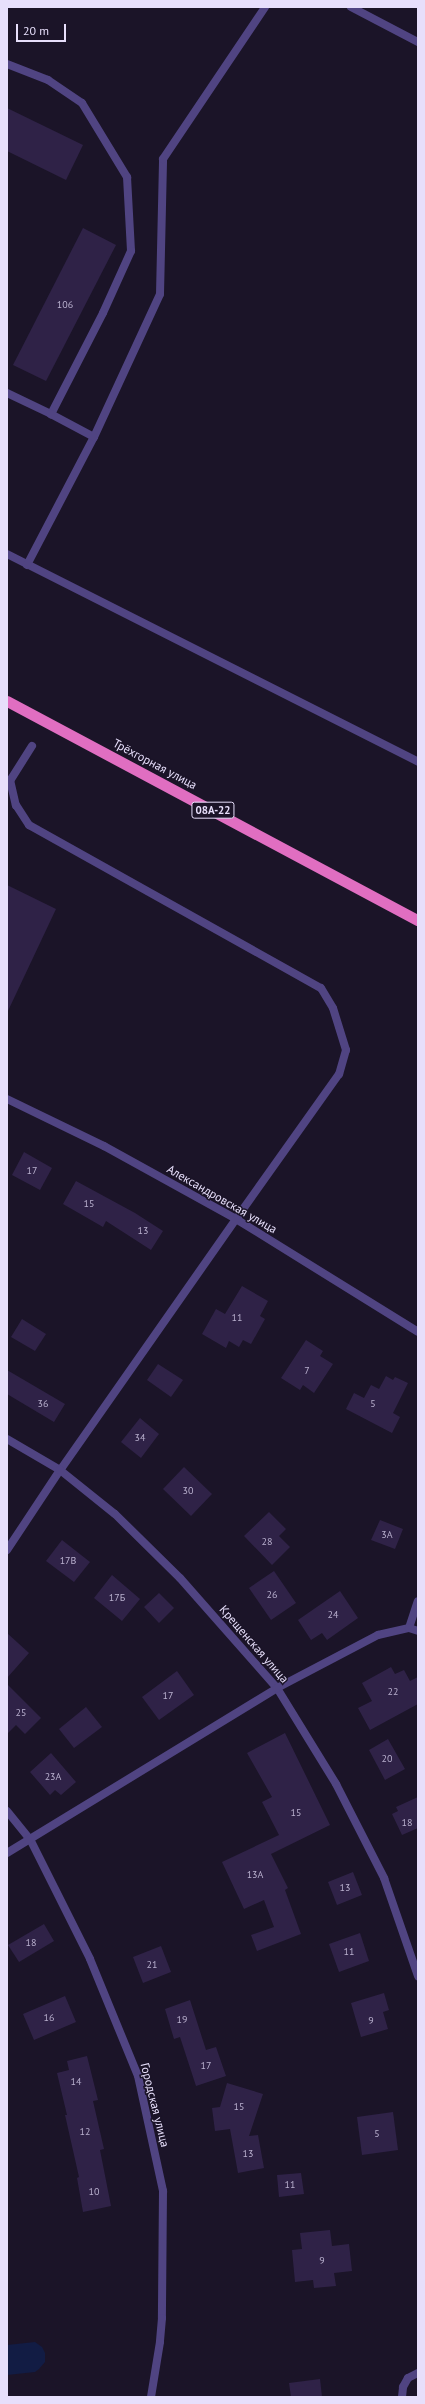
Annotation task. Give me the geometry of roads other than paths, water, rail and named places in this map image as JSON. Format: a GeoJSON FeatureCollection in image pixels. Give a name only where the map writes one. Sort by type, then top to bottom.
{"type":"FeatureCollection","features":[{"type":"Feature","properties":{"kind":"highway","name":"Трёхгорная улица"},"geometry":{"type":"LineString","coordinates":[[7,701],[418,920]]}},
{"type":"Feature","properties":{"kind":"street"},"geometry":{"type":"LineString","coordinates":[[27,565],[94,437],[160,294],[163,159],[265,7]]}},
{"type":"Feature","properties":{"kind":"street"},"geometry":{"type":"LineString","coordinates":[[351,7],[418,42]]}},
{"type":"Feature","properties":{"kind":"street"},"geometry":{"type":"LineString","coordinates":[[7,64],[48,80],[82,103],[127,177],[131,251],[103,313],[51,414]]}},
{"type":"Feature","properties":{"kind":"street"},"geometry":{"type":"LineString","coordinates":[[7,393],[94,437]]}},
{"type":"Feature","properties":{"kind":"street"},"geometry":{"type":"LineString","coordinates":[[7,554],[418,762]]}},
{"type":"Feature","properties":{"kind":"street"},"geometry":{"type":"LineString","coordinates":[[7,1550],[60,1470],[339,1074],[346,1050],[334,1008],[321,988],[29,825],[16,805],[9,782],[32,746]]}},
{"type":"Feature","properties":{"kind":"street","name":"Александровская улица"},"geometry":{"type":"LineString","coordinates":[[7,1099],[104,1146],[236,1219],[418,1332]]}},
{"type":"Feature","properties":{"kind":"street","name":"Крещенская улица"},"geometry":{"type":"LineString","coordinates":[[7,1439],[60,1470],[115,1514],[180,1578],[277,1688],[336,1784],[384,1878],[418,1976]]}},
{"type":"Feature","properties":{"kind":"street"},"geometry":{"type":"LineString","coordinates":[[409,1628],[418,1601]]}},
{"type":"Feature","properties":{"kind":"street"},"geometry":{"type":"LineString","coordinates":[[7,1853],[277,1688],[378,1635],[409,1628],[418,1631]]}},
{"type":"Feature","properties":{"kind":"street","name":"Городская улица"},"geometry":{"type":"LineString","coordinates":[[7,1811],[30,1839],[90,1959],[138,2076],[162,2183],[162,2318],[160,2342],[151,2397]]}},
{"type":"Feature","properties":{"kind":"street"},"geometry":{"type":"LineString","coordinates":[[402,2397],[403,2387],[408,2378],[418,2373]]}},
{"type":"Feature","properties":{"kind":"water"},"geometry":{"type":"Polygon","coordinates":[[[35,2342],[42,2347],[45,2353],[45,2362],[35,2372],[7,2375],[7,2345],[35,2342]]]}}]}
